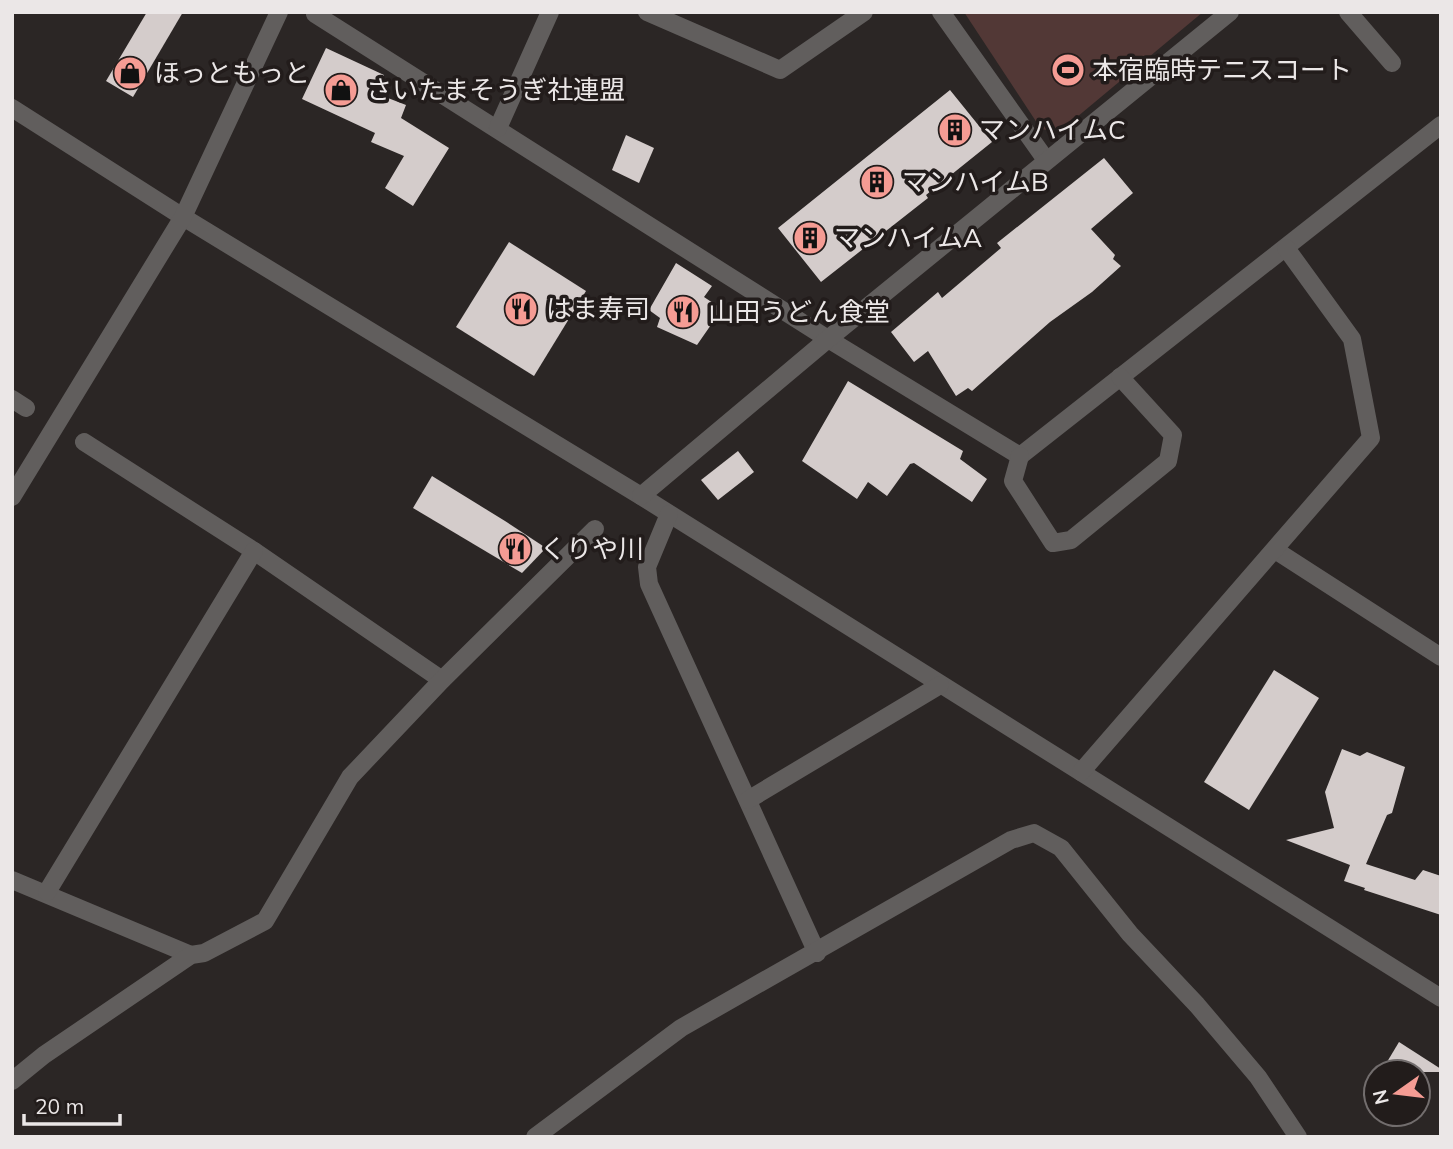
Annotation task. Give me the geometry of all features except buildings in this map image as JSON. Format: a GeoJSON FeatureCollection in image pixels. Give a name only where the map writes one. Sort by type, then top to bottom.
{"type":"FeatureCollection","features":[{"type":"Feature","properties":{"kind":"street"},"geometry":{"type":"LineString","coordinates":[[12,497],[183,217],[279,12]]}},
{"type":"Feature","properties":{"kind":"street"},"geometry":{"type":"LineString","coordinates":[[498,128],[550,12]]}},
{"type":"Feature","properties":{"kind":"street"},"geometry":{"type":"LineString","coordinates":[[647,12],[780,70],[864,12]]}},
{"type":"Feature","properties":{"kind":"street"},"geometry":{"type":"LineString","coordinates":[[941,12],[1046,160]]}},
{"type":"Feature","properties":{"kind":"street"},"geometry":{"type":"LineString","coordinates":[[641,496],[828,339],[1230,12]]}},
{"type":"Feature","properties":{"kind":"street"},"geometry":{"type":"LineString","coordinates":[[1348,12],[1392,63]]}},
{"type":"Feature","properties":{"kind":"street"},"geometry":{"type":"LineString","coordinates":[[315,14],[828,339],[1020,456]]}},
{"type":"Feature","properties":{"kind":"street"},"geometry":{"type":"LineString","coordinates":[[12,108],[183,217],[641,496],[1441,998]]}},
{"type":"Feature","properties":{"kind":"street"},"geometry":{"type":"LineString","coordinates":[[1120,377],[1173,435],[1168,461],[1071,540],[1053,543],[1013,481],[1020,456],[1120,377],[1286,248],[1441,125]]}},
{"type":"Feature","properties":{"kind":"street"},"geometry":{"type":"LineString","coordinates":[[1081,772],[1371,438],[1352,340],[1286,248]]}},
{"type":"Feature","properties":{"kind":"street"},"geometry":{"type":"LineString","coordinates":[[85,442],[254,551],[442,680]]}},
{"type":"Feature","properties":{"kind":"street"},"geometry":{"type":"LineString","coordinates":[[669,514],[647,567],[649,584],[817,953]]}},
{"type":"Feature","properties":{"kind":"street"},"geometry":{"type":"LineString","coordinates":[[12,1081],[44,1055],[191,955],[204,953],[265,921],[350,777],[442,680],[595,529]]}},
{"type":"Feature","properties":{"kind":"street"},"geometry":{"type":"LineString","coordinates":[[1275,550],[1441,657]]}},
{"type":"Feature","properties":{"kind":"street"},"geometry":{"type":"LineString","coordinates":[[47,892],[254,551]]}},
{"type":"Feature","properties":{"kind":"street"},"geometry":{"type":"LineString","coordinates":[[748,800],[940,685]]}},
{"type":"Feature","properties":{"kind":"street"},"geometry":{"type":"LineString","coordinates":[[535,1137],[681,1028],[817,953],[1011,840],[1034,833],[1061,848],[1130,933],[1197,1005],[1258,1077],[1298,1137]]}},
{"type":"Feature","properties":{"kind":"street"},"geometry":{"type":"LineString","coordinates":[[12,880],[47,892],[191,955]]}},
{"type":"Feature","properties":{"kind":"shaded area","name":"本宿臨時テニスコート"},"geometry":{"type":"Polygon","coordinates":[[[964,12],[1203,12],[1059,132],[1041,129],[964,12]]]}},
{"type":"Feature","properties":{"kind":"place","name":"本宿臨時テニスコート"},"geometry":{"type":"Point","coordinates":[1068,70]}},
{"type":"Feature","properties":{"kind":"place","name":"ほっともっと"},"geometry":{"type":"Point","coordinates":[130,73]}},
{"type":"Feature","properties":{"kind":"place","name":"さいたまそうぎ社連盟"},"geometry":{"type":"Point","coordinates":[341,90]}},
{"type":"Feature","properties":{"kind":"place","name":"マンハイムC"},"geometry":{"type":"Point","coordinates":[955,130]}},
{"type":"Feature","properties":{"kind":"place","name":"マンハイムB"},"geometry":{"type":"Point","coordinates":[877,182]}},
{"type":"Feature","properties":{"kind":"place","name":"マンハイムA"},"geometry":{"type":"Point","coordinates":[810,238]}},
{"type":"Feature","properties":{"kind":"place","name":"はま寿司"},"geometry":{"type":"Point","coordinates":[521,309]}},
{"type":"Feature","properties":{"kind":"place","name":"山田うどん食堂"},"geometry":{"type":"Point","coordinates":[683,312]}},
{"type":"Feature","properties":{"kind":"place","name":"くりや川"},"geometry":{"type":"Point","coordinates":[515,549]}}]}
